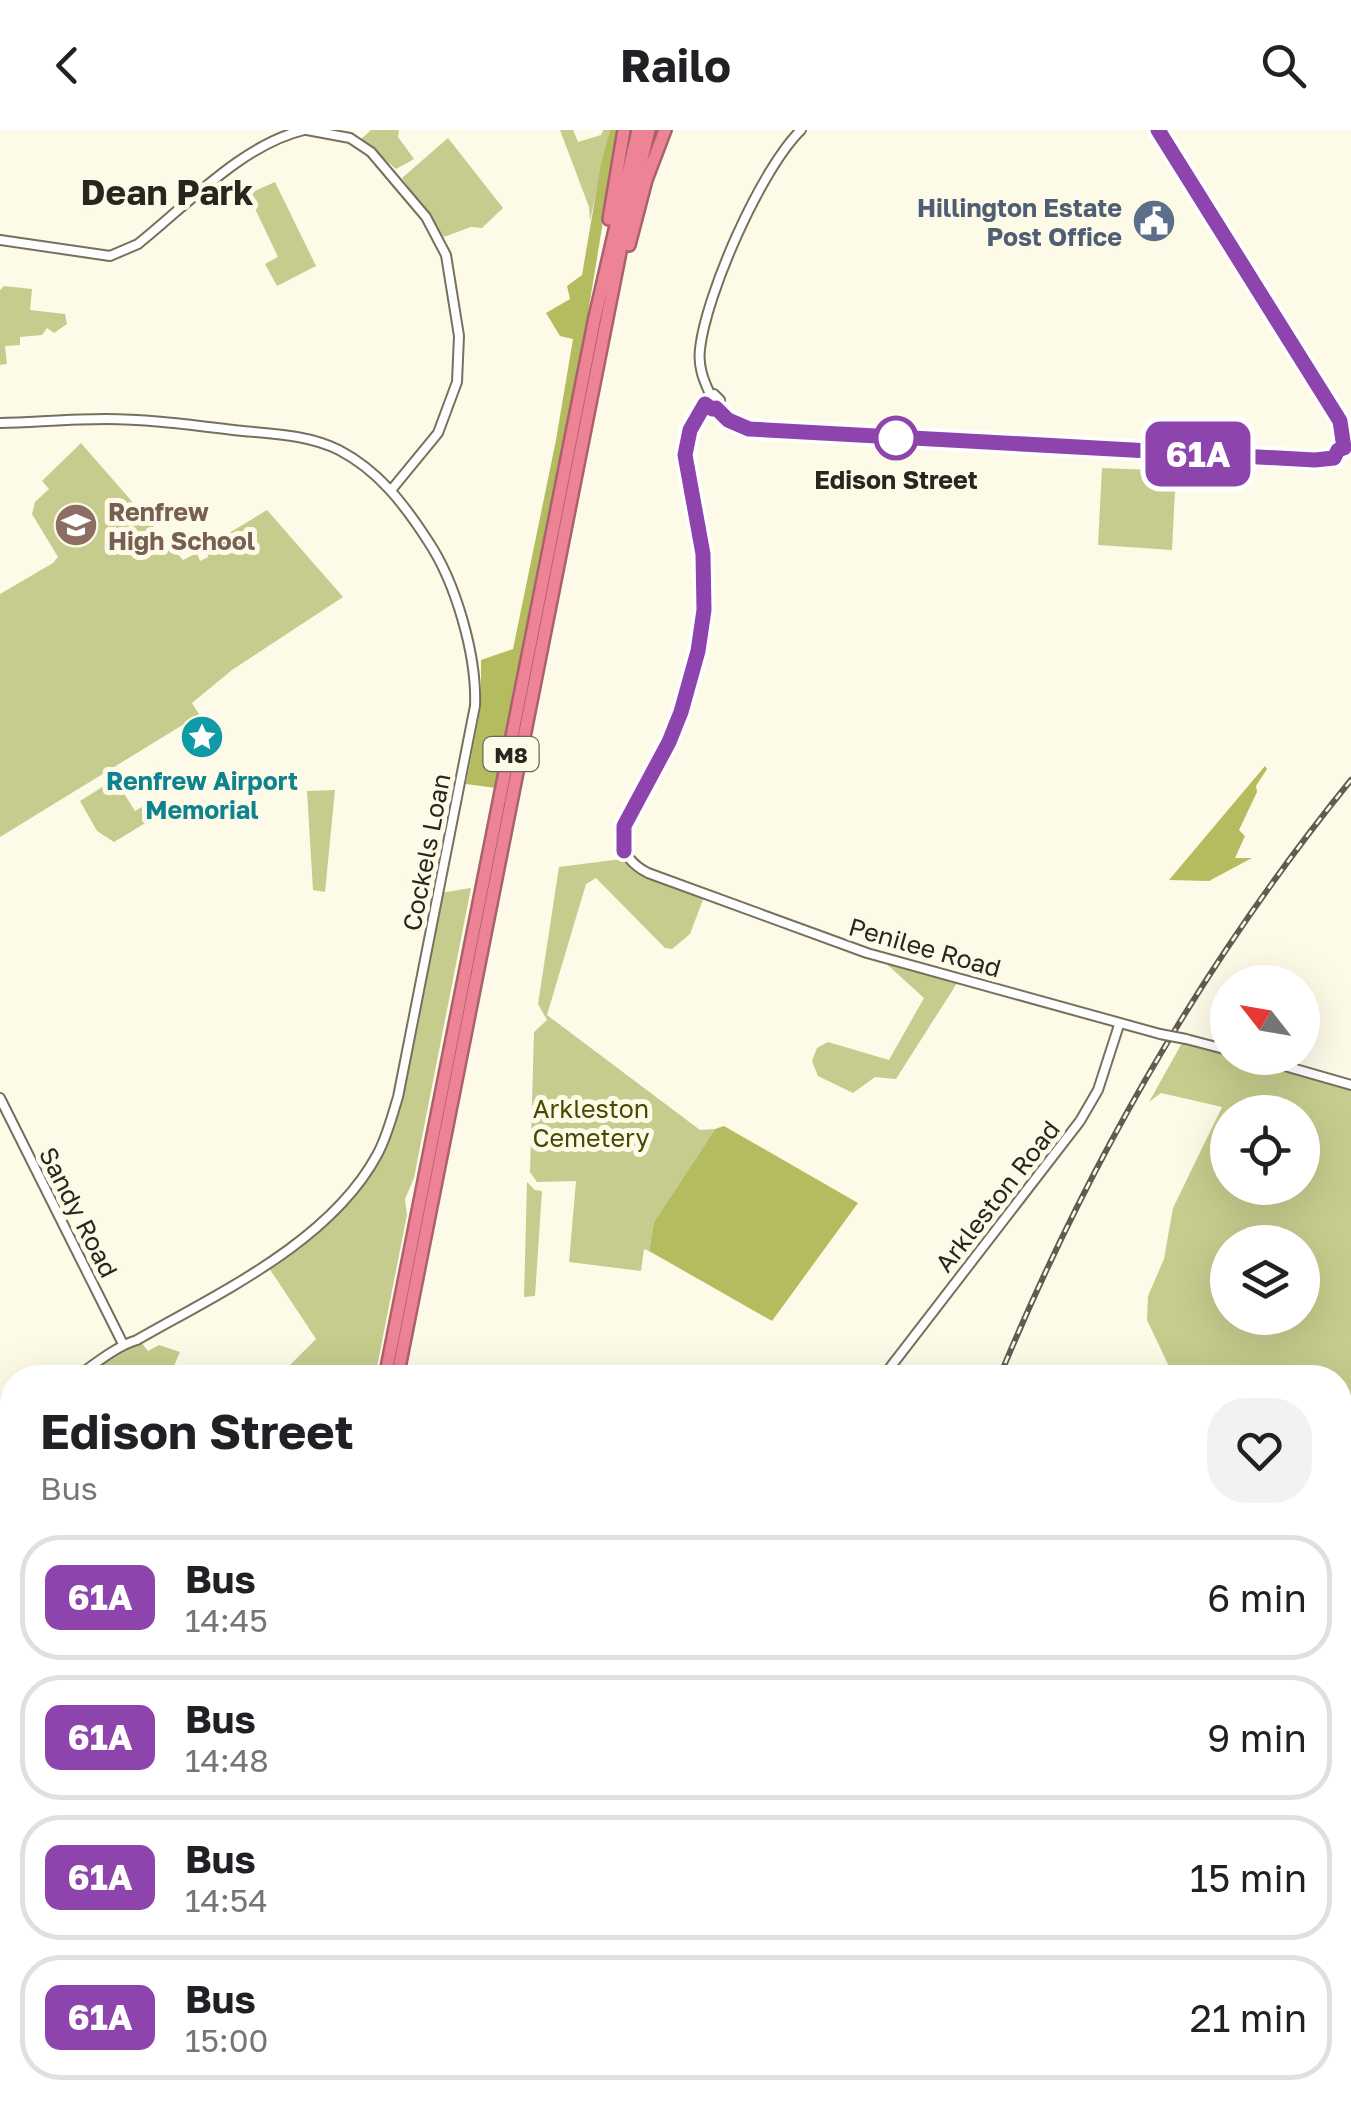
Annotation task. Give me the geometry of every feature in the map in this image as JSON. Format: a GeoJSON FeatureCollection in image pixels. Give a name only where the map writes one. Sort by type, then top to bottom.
{"type":"FeatureCollection","features":[{"type":"Feature","properties":{"kind":"highway","name":"M8"},"geometry":{"type":"LineString","coordinates":[[596,317],[624,130]]}},
{"type":"Feature","properties":{"kind":"highway","name":"M8"},"geometry":{"type":"LineString","coordinates":[[388,1365],[596,317],[638,130]]}},
{"type":"Feature","properties":{"kind":"highway","name":"M8"},"geometry":{"type":"LineString","coordinates":[[400,1365],[622,242],[649,130]]}},
{"type":"Feature","properties":{"kind":"highway","name":"M8"},"geometry":{"type":"LineString","coordinates":[[560,564],[624,268],[646,180],[665,130]]}},
{"type":"Feature","properties":{"kind":"street"},"geometry":{"type":"LineString","coordinates":[[0,240],[110,256],[122,253],[257,147],[306,130],[350,138],[371,152],[426,216],[446,255],[459,336],[457,382],[438,433],[392,489]]}},
{"type":"Feature","properties":{"kind":"street"},"geometry":{"type":"LineString","coordinates":[[710,394],[705,404],[712,409],[719,405],[719,398],[710,394],[701,375],[699,353],[710,308],[737,237],[781,156],[801,130]]}},
{"type":"Feature","properties":{"kind":"street","name":"Penilee Road"},"geometry":{"type":"LineString","coordinates":[[705,404],[690,430],[685,455],[703,554],[704,610],[698,651],[669,742],[624,826],[624,851],[631,861],[648,873],[814,934],[1119,1025],[1210,1045]]}},
{"type":"Feature","properties":{"kind":"street","name":"Cockels Loan"},"geometry":{"type":"LineString","coordinates":[[0,423],[110,419],[306,438],[340,451],[392,489],[412,512],[456,590],[476,689],[398,1097],[378,1154],[362,1178],[316,1227],[251,1274],[137,1340],[123,1344],[96,1365]]}},
{"type":"Feature","properties":{"kind":"street","name":"Arkleston Road"},"geometry":{"type":"LineString","coordinates":[[892,1365],[1080,1121],[1098,1090],[1119,1025]]}},
{"type":"Feature","properties":{"kind":"street"},"geometry":{"type":"LineString","coordinates":[[1316,1075],[1351,1085]]}},
{"type":"Feature","properties":{"kind":"street","name":"Sandy Road"},"geometry":{"type":"LineString","coordinates":[[0,1098],[123,1344]]}},
{"type":"Feature","properties":{"kind":"green space"},"geometry":{"type":"Polygon","coordinates":[[[371,130],[399,130],[398,137],[414,159],[396,169],[361,139],[371,130]]]}},
{"type":"Feature","properties":{"kind":"green space"},"geometry":{"type":"Polygon","coordinates":[[[560,130],[573,130],[578,142],[610,130],[590,221],[589,207],[560,130]]]}},
{"type":"Feature","properties":{"kind":"green space"},"geometry":{"type":"Polygon","coordinates":[[[610,130],[618,130],[579,368],[496,788],[466,784],[481,706],[481,660],[513,649],[556,440],[573,339],[560,336],[546,313],[570,299],[567,286],[582,275],[610,130]]]}},
{"type":"Feature","properties":{"kind":"green space"},"geometry":{"type":"Polygon","coordinates":[[[448,138],[503,208],[482,228],[471,227],[444,237],[402,178],[448,138]]]}},
{"type":"Feature","properties":{"kind":"green space"},"geometry":{"type":"Polygon","coordinates":[[[275,182],[316,266],[277,286],[265,264],[278,257],[248,194],[275,182]]]}},
{"type":"Feature","properties":{"kind":"green space"},"geometry":{"type":"Polygon","coordinates":[[[4,286],[32,289],[30,310],[65,314],[67,324],[54,333],[47,328],[42,335],[20,337],[20,345],[5,346],[7,364],[0,365],[0,290],[4,286]]]}},
{"type":"Feature","properties":{"kind":"green space"},"geometry":{"type":"Polygon","coordinates":[[[81,443],[183,560],[197,553],[200,561],[208,557],[206,547],[267,510],[343,597],[232,670],[192,703],[199,714],[194,718],[0,837],[0,594],[58,557],[32,514],[35,502],[49,489],[42,481],[81,443]]]}},
{"type":"Feature","properties":{"kind":"green space"},"geometry":{"type":"Polygon","coordinates":[[[1102,468],[1176,471],[1172,550],[1098,545],[1102,468]]]}},
{"type":"Feature","properties":{"kind":"green space"},"geometry":{"type":"Polygon","coordinates":[[[1265,766],[1239,830],[1245,836],[1235,858],[1252,858],[1209,881],[1169,880],[1265,766]]]}},
{"type":"Feature","properties":{"kind":"green space"},"geometry":{"type":"Polygon","coordinates":[[[115,779],[135,811],[159,797],[167,810],[114,842],[97,831],[80,801],[115,779]]]}},
{"type":"Feature","properties":{"kind":"green space"},"geometry":{"type":"Polygon","coordinates":[[[335,790],[325,892],[313,890],[307,791],[335,790]]]}},
{"type":"Feature","properties":{"kind":"green space","name":"Arkleston Cemetery"},"geometry":{"type":"Polygon","coordinates":[[[621,859],[649,879],[704,897],[690,934],[672,949],[665,948],[596,878],[586,884],[547,1015],[700,1130],[715,1129],[654,1222],[641,1271],[569,1262],[576,1181],[537,1182],[530,1172],[534,1032],[547,1020],[538,1004],[559,867],[621,859]]]}},
{"type":"Feature","properties":{"kind":"green space"},"geometry":{"type":"Polygon","coordinates":[[[471,888],[414,1178],[405,1199],[407,1215],[377,1365],[290,1365],[316,1339],[269,1268],[299,1246],[369,1179],[382,1154],[399,1106],[440,893],[471,888]]]}},
{"type":"Feature","properties":{"kind":"green space"},"geometry":{"type":"Polygon","coordinates":[[[881,959],[959,980],[896,1079],[875,1077],[853,1093],[818,1076],[812,1061],[817,1048],[828,1042],[889,1060],[924,998],[881,959]]]}},
{"type":"Feature","properties":{"kind":"green space"},"geometry":{"type":"Polygon","coordinates":[[[1182,1043],[1210,1051],[1210,1075],[1297,1075],[1351,1090],[1351,1365],[1168,1365],[1147,1320],[1148,1296],[1164,1259],[1173,1208],[1210,1132],[1210,1205],[1320,1205],[1320,1095],[1210,1095],[1210,1104],[1161,1093],[1149,1102],[1182,1043]]]}},
{"type":"Feature","properties":{"kind":"green space"},"geometry":{"type":"Polygon","coordinates":[[[724,1126],[858,1203],[772,1321],[649,1251],[654,1222],[715,1129],[724,1126]]]}},
{"type":"Feature","properties":{"kind":"green space"},"geometry":{"type":"Polygon","coordinates":[[[527,1182],[542,1191],[535,1296],[524,1297],[527,1182]]]}},
{"type":"Feature","properties":{"kind":"green space"},"geometry":{"type":"Polygon","coordinates":[[[141,1342],[148,1351],[159,1345],[180,1352],[174,1365],[102,1365],[141,1342]]]}},
{"type":"Feature","properties":{"kind":"railway"},"geometry":{"type":"LineString","coordinates":[[1005,1365],[1071,1219],[1154,1066],[1247,919],[1351,780]]}},
{"type":"Feature","properties":{"kind":"bus line","name":"61A"},"geometry":{"type":"LineString","coordinates":[[624,851],[624,826],[669,742],[698,651],[704,610],[703,554],[685,455],[690,430],[705,404],[749,429],[1315,460],[1334,458],[1344,448],[1340,421],[1158,130]]}},
{"type":"Feature","properties":{"kind":"place","name":"Hillington Estate Post Office"},"geometry":{"type":"Point","coordinates":[1154,221]}},
{"type":"Feature","properties":{"kind":"place","name":"Edison Street"},"geometry":{"type":"Point","coordinates":[896,438]}},
{"type":"Feature","properties":{"kind":"place","name":"Renfrew High School"},"geometry":{"type":"Point","coordinates":[76,525]}},
{"type":"Feature","properties":{"kind":"place","name":"Renfrew Airport Memorial"},"geometry":{"type":"Point","coordinates":[202,737]}},
{"type":"Feature","properties":{"kind":"district","name":"Dean Park"},"geometry":{"type":"Point","coordinates":[167,192]}}]}
